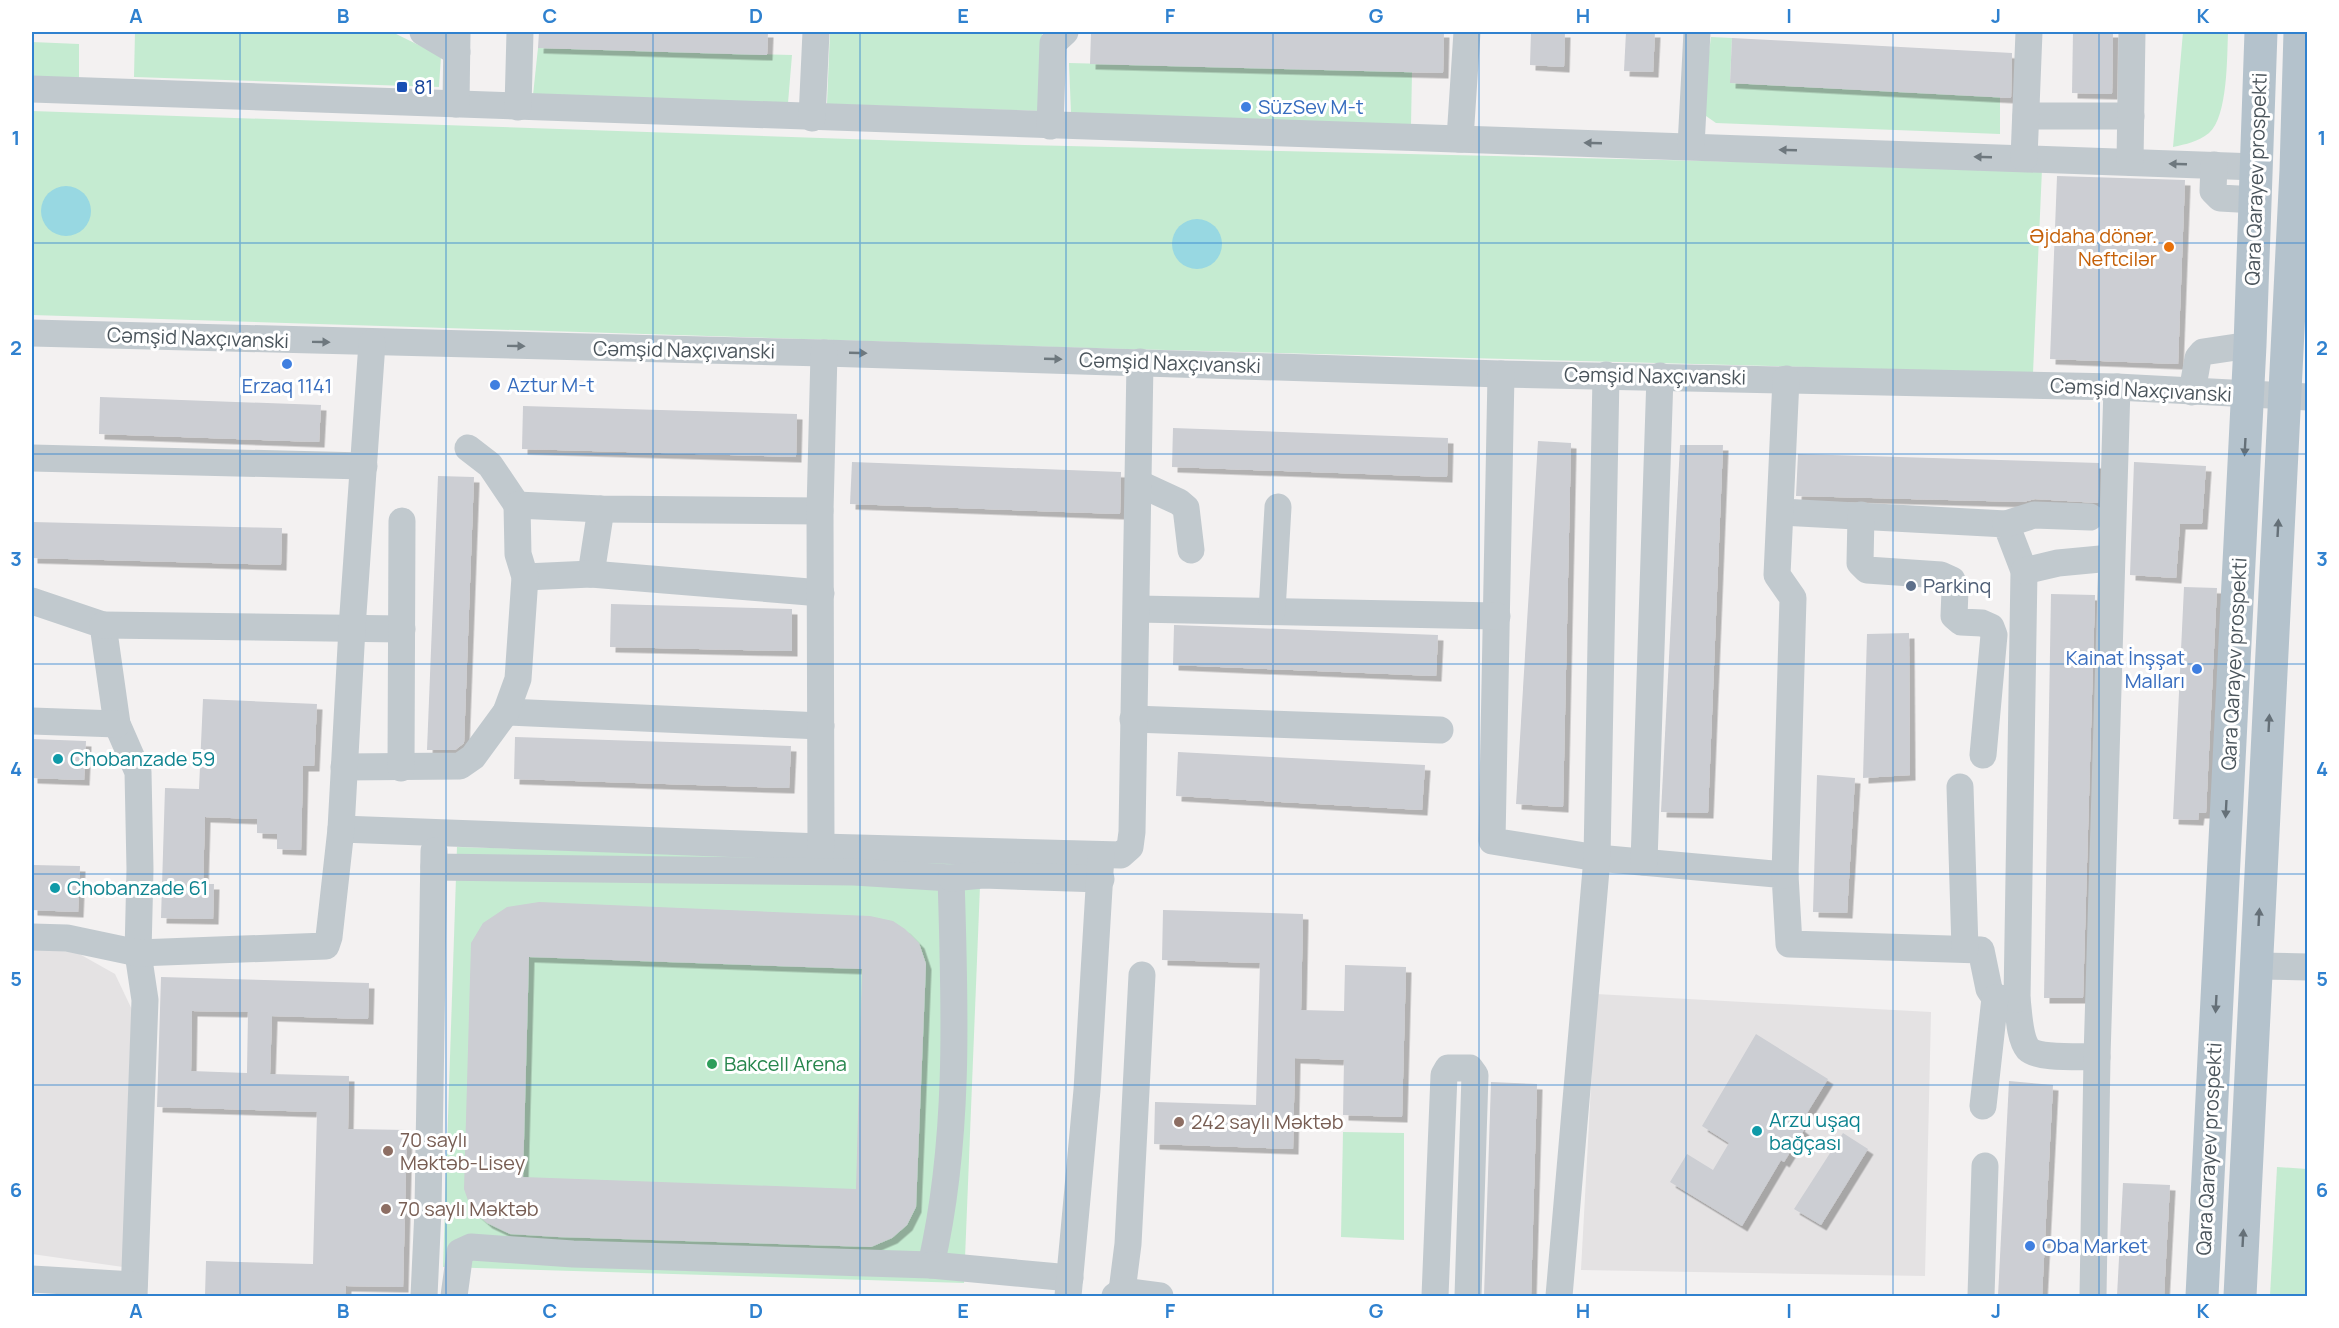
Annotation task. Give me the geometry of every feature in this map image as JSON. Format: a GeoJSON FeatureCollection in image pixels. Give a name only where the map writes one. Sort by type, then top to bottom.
{"type":"FeatureCollection","features":[{"type":"Feature","properties":{"kind":"main road","name":"Qara Qarayev prospekti"},"geometry":{"type":"LineString","coordinates":[[2202,1296],[2250,345],[2261,32]]}},
{"type":"Feature","properties":{"kind":"main road","name":"Qara Qarayev prospekti"},"geometry":{"type":"LineString","coordinates":[[2241,1296],[2257,966],[2296,397],[2302,170],[2300,32]]}},
{"type":"Feature","properties":{"kind":"street"},"geometry":{"type":"LineString","coordinates":[[423,32],[457,42],[456,104]]}},
{"type":"Feature","properties":{"kind":"street"},"geometry":{"type":"LineString","coordinates":[[518,106],[520,32]]}},
{"type":"Feature","properties":{"kind":"street"},"geometry":{"type":"LineString","coordinates":[[812,118],[816,32]]}},
{"type":"Feature","properties":{"kind":"street"},"geometry":{"type":"LineString","coordinates":[[1050,126],[1053,44],[1065,32]]}},
{"type":"Feature","properties":{"kind":"street"},"geometry":{"type":"LineString","coordinates":[[1460,139],[1467,32]]}},
{"type":"Feature","properties":{"kind":"street"},"geometry":{"type":"LineString","coordinates":[[1691,146],[1697,32]]}},
{"type":"Feature","properties":{"kind":"street"},"geometry":{"type":"LineString","coordinates":[[2024,159],[2029,32]]}},
{"type":"Feature","properties":{"kind":"street"},"geometry":{"type":"LineString","coordinates":[[2130,162],[2132,32]]}},
{"type":"Feature","properties":{"kind":"street"},"geometry":{"type":"LineString","coordinates":[[32,89],[2257,167]]}},
{"type":"Feature","properties":{"kind":"street"},"geometry":{"type":"LineString","coordinates":[[2026,116],[2131,116]]}},
{"type":"Feature","properties":{"kind":"street"},"geometry":{"type":"LineString","coordinates":[[2214,165],[2213,191],[2220,198],[2256,200]]}},
{"type":"Feature","properties":{"kind":"street","name":"Cəmşid Naxçıvanski"},"geometry":{"type":"LineString","coordinates":[[32,333],[372,343],[824,352],[1502,374],[2117,387],[2296,397]]}},
{"type":"Feature","properties":{"kind":"street"},"geometry":{"type":"LineString","coordinates":[[32,937],[68,938],[138,953],[326,946],[342,829],[352,628],[372,343]]}},
{"type":"Feature","properties":{"kind":"street"},"geometry":{"type":"LineString","coordinates":[[2193,392],[2198,358],[2203,352],[2250,345]]}},
{"type":"Feature","properties":{"kind":"street"},"geometry":{"type":"LineString","coordinates":[[821,847],[820,511],[824,352]]}},
{"type":"Feature","properties":{"kind":"street"},"geometry":{"type":"LineString","coordinates":[[434,867],[854,872],[951,878],[1101,867],[1120,855],[1130,847],[1140,483],[1140,362]]}},
{"type":"Feature","properties":{"kind":"street"},"geometry":{"type":"LineString","coordinates":[[1502,374],[1492,841],[1597,858],[1785,875]]}},
{"type":"Feature","properties":{"kind":"street"},"geometry":{"type":"LineString","coordinates":[[1559,1296],[1597,858],[1606,375]]}},
{"type":"Feature","properties":{"kind":"street"},"geometry":{"type":"LineString","coordinates":[[1644,862],[1660,376]]}},
{"type":"Feature","properties":{"kind":"street"},"geometry":{"type":"LineString","coordinates":[[1786,379],[1777,575],[1793,598],[1785,875],[1789,944],[1981,950],[1989,989],[2006,998],[2028,1049],[2039,1054],[2097,1057]]}},
{"type":"Feature","properties":{"kind":"street"},"geometry":{"type":"LineString","coordinates":[[2093,1296],[2097,1057],[2117,387]]}},
{"type":"Feature","properties":{"kind":"street"},"geometry":{"type":"LineString","coordinates":[[344,767],[460,766],[473,757],[506,712],[518,679],[525,577],[519,554],[517,505],[490,465],[468,448]]}},
{"type":"Feature","properties":{"kind":"street"},"geometry":{"type":"LineString","coordinates":[[32,458],[363,466]]}},
{"type":"Feature","properties":{"kind":"street"},"geometry":{"type":"LineString","coordinates":[[1140,483],[1179,502],[1186,508],[1191,550]]}},
{"type":"Feature","properties":{"kind":"street"},"geometry":{"type":"LineString","coordinates":[[517,505],[601,509],[820,511]]}},
{"type":"Feature","properties":{"kind":"street"},"geometry":{"type":"LineString","coordinates":[[1272,611],[1278,507]]}},
{"type":"Feature","properties":{"kind":"street"},"geometry":{"type":"LineString","coordinates":[[591,574],[601,509]]}},
{"type":"Feature","properties":{"kind":"street"},"geometry":{"type":"LineString","coordinates":[[1781,512],[2006,524],[2034,515],[2090,517]]}},
{"type":"Feature","properties":{"kind":"street"},"geometry":{"type":"LineString","coordinates":[[1861,515],[1860,563],[1867,570],[1941,575],[1952,580],[1955,590],[1954,616],[1961,622],[1982,623],[1991,627],[1994,635],[1983,755]]}},
{"type":"Feature","properties":{"kind":"street"},"geometry":{"type":"LineString","coordinates":[[401,768],[402,520]]}},
{"type":"Feature","properties":{"kind":"street"},"geometry":{"type":"LineString","coordinates":[[1983,1106],[2006,998],[2024,571],[2006,524]]}},
{"type":"Feature","properties":{"kind":"street"},"geometry":{"type":"LineString","coordinates":[[2024,571],[2058,563],[2111,558]]}},
{"type":"Feature","properties":{"kind":"street"},"geometry":{"type":"LineString","coordinates":[[525,577],[591,574],[820,593]]}},
{"type":"Feature","properties":{"kind":"street"},"geometry":{"type":"LineString","coordinates":[[32,601],[103,625],[402,629]]}},
{"type":"Feature","properties":{"kind":"street"},"geometry":{"type":"LineString","coordinates":[[1137,609],[1497,616]]}},
{"type":"Feature","properties":{"kind":"street"},"geometry":{"type":"LineString","coordinates":[[32,1279],[134,1291],[145,1000],[138,953],[140,869],[138,772],[117,724],[103,625]]}},
{"type":"Feature","properties":{"kind":"street"},"geometry":{"type":"LineString","coordinates":[[506,712],[821,726]]}},
{"type":"Feature","properties":{"kind":"street"},"geometry":{"type":"LineString","coordinates":[[1133,719],[1440,730]]}},
{"type":"Feature","properties":{"kind":"street"},"geometry":{"type":"LineString","coordinates":[[32,721],[117,724]]}},
{"type":"Feature","properties":{"kind":"street"},"geometry":{"type":"LineString","coordinates":[[1960,787],[1965,949]]}},
{"type":"Feature","properties":{"kind":"street"},"geometry":{"type":"LineString","coordinates":[[342,829],[821,847],[1101,867]]}},
{"type":"Feature","properties":{"kind":"street"},"geometry":{"type":"LineString","coordinates":[[424,1296],[428,1210],[434,833]]}},
{"type":"Feature","properties":{"kind":"street"},"geometry":{"type":"LineString","coordinates":[[454,1296],[460,1252],[471,1247],[573,1254],[931,1265],[1069,1287],[1087,1090],[1101,867]]}},
{"type":"Feature","properties":{"kind":"street"},"geometry":{"type":"LineString","coordinates":[[931,1265],[947,1177],[952,1085],[951,878]]}},
{"type":"Feature","properties":{"kind":"street"},"geometry":{"type":"LineString","coordinates":[[2257,966],[2307,967]]}},
{"type":"Feature","properties":{"kind":"street"},"geometry":{"type":"LineString","coordinates":[[1142,975],[1128,1244],[1119,1294],[1160,1296]]}},
{"type":"Feature","properties":{"kind":"street"},"geometry":{"type":"LineString","coordinates":[[1436,1296],[1443,1075],[1448,1068],[1470,1068],[1475,1075],[1468,1296]]}},
{"type":"Feature","properties":{"kind":"street"},"geometry":{"type":"LineString","coordinates":[[1981,1296],[1985,1166]]}},
{"type":"Feature","properties":{"kind":"shaded area"},"geometry":{"type":"Polygon","coordinates":[[[67,947],[115,974],[135,1016],[123,1267],[32,1254],[32,950],[67,947]]]}},
{"type":"Feature","properties":{"kind":"shaded area"},"geometry":{"type":"Polygon","coordinates":[[[1596,994],[1931,1012],[1925,1276],[1581,1270],[1596,994]]]}},
{"type":"Feature","properties":{"kind":"green space"},"geometry":{"type":"Polygon","coordinates":[[[135,32],[392,32],[441,56],[439,87],[134,77],[135,32]]]}},
{"type":"Feature","properties":{"kind":"green space"},"geometry":{"type":"Polygon","coordinates":[[[830,32],[1042,32],[1042,111],[827,104],[830,32]]]}},
{"type":"Feature","properties":{"kind":"green space"},"geometry":{"type":"Polygon","coordinates":[[[2183,32],[2228,32],[2227,70],[2220,114],[2215,125],[2209,133],[2196,141],[2173,147],[2183,32]]]}},
{"type":"Feature","properties":{"kind":"green space"},"geometry":{"type":"Polygon","coordinates":[[[1711,37],[1732,38],[1730,83],[2000,97],[2000,134],[1716,123],[1706,116],[1705,82],[1711,37]]]}},
{"type":"Feature","properties":{"kind":"green space"},"geometry":{"type":"Polygon","coordinates":[[[32,42],[79,44],[79,80],[32,78],[32,42]]]}},
{"type":"Feature","properties":{"kind":"green space"},"geometry":{"type":"Polygon","coordinates":[[[538,48],[792,55],[788,103],[533,95],[538,48]]]}},
{"type":"Feature","properties":{"kind":"green space"},"geometry":{"type":"Polygon","coordinates":[[[1069,63],[1412,72],[1411,125],[1071,113],[1069,63]]]}},
{"type":"Feature","properties":{"kind":"green space"},"geometry":{"type":"Polygon","coordinates":[[[32,111],[1025,145],[2042,169],[2033,373],[1089,348],[32,315],[32,111]]]}},
{"type":"Feature","properties":{"kind":"green space","name":"Bakcell Arena"},"geometry":{"type":"Polygon","coordinates":[[[457,847],[981,861],[964,1283],[443,1267],[457,847]]]}},
{"type":"Feature","properties":{"kind":"green space"},"geometry":{"type":"Polygon","coordinates":[[[1343,1132],[1404,1133],[1404,1240],[1341,1237],[1343,1132]]]}},
{"type":"Feature","properties":{"kind":"green space"},"geometry":{"type":"Polygon","coordinates":[[[2277,1167],[2307,1169],[2307,1296],[2270,1296],[2277,1167]]]}},
{"type":"Feature","properties":{"kind":"water"},"geometry":{"type":"Polygon","coordinates":[[[66,186],[84,193],[91,211],[84,229],[66,236],[48,229],[41,211],[48,193],[66,186]]]}},
{"type":"Feature","properties":{"kind":"water"},"geometry":{"type":"Polygon","coordinates":[[[1197,219],[1215,226],[1222,244],[1215,262],[1197,269],[1179,262],[1172,244],[1179,226],[1197,219]]]}},
{"type":"Feature","properties":{"kind":"building"},"geometry":{"type":"Polygon","coordinates":[[[539,32],[768,32],[767,55],[538,48],[539,32]]]}},
{"type":"Feature","properties":{"kind":"building"},"geometry":{"type":"Polygon","coordinates":[[[1091,32],[1444,32],[1443,73],[1090,64],[1091,32]]]}},
{"type":"Feature","properties":{"kind":"building"},"geometry":{"type":"Polygon","coordinates":[[[1531,32],[1565,32],[1564,67],[1530,65],[1531,32]]]}},
{"type":"Feature","properties":{"kind":"building"},"geometry":{"type":"Polygon","coordinates":[[[1626,32],[1655,32],[1653,72],[1624,71],[1626,32]]]}},
{"type":"Feature","properties":{"kind":"building"},"geometry":{"type":"Polygon","coordinates":[[[2073,32],[2113,32],[2112,94],[2072,93],[2073,32]]]}},
{"type":"Feature","properties":{"kind":"building"},"geometry":{"type":"Polygon","coordinates":[[[1732,38],[2012,53],[2011,98],[1730,83],[1732,38]]]}},
{"type":"Feature","properties":{"kind":"building"},"geometry":{"type":"Polygon","coordinates":[[[2057,176],[2185,180],[2178,364],[2050,359],[2057,176]]]}},
{"type":"Feature","properties":{"kind":"building"},"geometry":{"type":"Polygon","coordinates":[[[100,397],[321,405],[319,442],[99,434],[100,397]]]}},
{"type":"Feature","properties":{"kind":"building"},"geometry":{"type":"Polygon","coordinates":[[[523,406],[797,414],[796,457],[522,449],[523,406]]]}},
{"type":"Feature","properties":{"kind":"building"},"geometry":{"type":"Polygon","coordinates":[[[1173,428],[1448,438],[1447,477],[1172,467],[1173,428]]]}},
{"type":"Feature","properties":{"kind":"building"},"geometry":{"type":"Polygon","coordinates":[[[1538,441],[1571,443],[1563,807],[1516,804],[1538,441]]]}},
{"type":"Feature","properties":{"kind":"building"},"geometry":{"type":"Polygon","coordinates":[[[1680,445],[1723,445],[1708,813],[1661,812],[1680,445]]]}},
{"type":"Feature","properties":{"kind":"building"},"geometry":{"type":"Polygon","coordinates":[[[1798,454],[2099,463],[2098,503],[2035,499],[2023,502],[1796,496],[1798,454]]]}},
{"type":"Feature","properties":{"kind":"building"},"geometry":{"type":"Polygon","coordinates":[[[852,462],[1121,472],[1120,514],[850,504],[852,462]]]}},
{"type":"Feature","properties":{"kind":"building"},"geometry":{"type":"Polygon","coordinates":[[[2134,462],[2206,466],[2202,524],[2180,524],[2176,578],[2130,575],[2134,462]]]}},
{"type":"Feature","properties":{"kind":"building"},"geometry":{"type":"Polygon","coordinates":[[[438,476],[474,477],[464,743],[455,750],[427,750],[438,476]]]}},
{"type":"Feature","properties":{"kind":"building"},"geometry":{"type":"Polygon","coordinates":[[[32,522],[282,528],[281,565],[32,558],[32,522]]]}},
{"type":"Feature","properties":{"kind":"building"},"geometry":{"type":"Polygon","coordinates":[[[2184,587],[2217,588],[2206,813],[2199,813],[2198,820],[2173,819],[2184,587]]]}},
{"type":"Feature","properties":{"kind":"building"},"geometry":{"type":"Polygon","coordinates":[[[2051,594],[2095,595],[2083,998],[2044,998],[2051,594]]]}},
{"type":"Feature","properties":{"kind":"building"},"geometry":{"type":"Polygon","coordinates":[[[611,604],[792,609],[792,651],[610,647],[611,604]]]}},
{"type":"Feature","properties":{"kind":"building"},"geometry":{"type":"Polygon","coordinates":[[[1174,625],[1438,635],[1436,676],[1173,665],[1174,625]]]}},
{"type":"Feature","properties":{"kind":"building"},"geometry":{"type":"Polygon","coordinates":[[[1909,633],[1910,775],[1863,778],[1867,634],[1909,633]]]}},
{"type":"Feature","properties":{"kind":"building"},"geometry":{"type":"Polygon","coordinates":[[[203,699],[317,704],[314,766],[303,766],[301,850],[277,849],[277,834],[257,833],[257,819],[205,817],[203,884],[214,884],[213,919],[161,918],[165,788],[199,789],[203,699]]]}},
{"type":"Feature","properties":{"kind":"building"},"geometry":{"type":"Polygon","coordinates":[[[515,737],[791,746],[789,788],[514,779],[515,737]]]}},
{"type":"Feature","properties":{"kind":"building","name":"Chobanzade 59"},"geometry":{"type":"Polygon","coordinates":[[[32,739],[86,741],[84,780],[32,778],[32,739]]]}},
{"type":"Feature","properties":{"kind":"building"},"geometry":{"type":"Polygon","coordinates":[[[1178,752],[1425,765],[1422,810],[1176,796],[1178,752]]]}},
{"type":"Feature","properties":{"kind":"building"},"geometry":{"type":"Polygon","coordinates":[[[1817,775],[1855,778],[1847,913],[1813,912],[1817,775]]]}},
{"type":"Feature","properties":{"kind":"building","name":"Chobanzade 61"},"geometry":{"type":"Polygon","coordinates":[[[32,865],[80,866],[78,912],[32,910],[32,865]]]}},
{"type":"Feature","properties":{"kind":"building"},"geometry":{"type":"Polygon","coordinates":[[[539,902],[870,916],[893,921],[905,929],[919,943],[926,964],[916,1207],[907,1225],[892,1238],[871,1247],[510,1234],[487,1223],[471,1209],[464,1189],[471,943],[483,923],[507,907],[539,902]],[[529,957],[523,1177],[856,1189],[862,969],[529,957]]]}},
{"type":"Feature","properties":{"kind":"building"},"geometry":{"type":"Polygon","coordinates":[[[1163,910],[1303,914],[1301,1010],[1344,1011],[1345,965],[1406,967],[1402,1117],[1343,1115],[1344,1060],[1295,1058],[1293,1149],[1154,1144],[1155,1102],[1256,1105],[1260,963],[1162,960],[1163,910]]]}},
{"type":"Feature","properties":{"kind":"building","name":"70 saylı Məktəb-Lisey"},"geometry":{"type":"Polygon","coordinates":[[[161,977],[369,983],[368,1019],[272,1016],[270,1074],[349,1076],[348,1129],[407,1130],[403,1287],[346,1286],[345,1296],[205,1296],[206,1261],[313,1264],[317,1112],[157,1107],[161,977]],[[192,1011],[191,1071],[247,1073],[248,1012],[192,1011]]]}},
{"type":"Feature","properties":{"kind":"building","name":"Arzu uşaq bağçası"},"geometry":{"type":"Polygon","coordinates":[[[1756,1034],[1828,1079],[1799,1126],[1804,1130],[1784,1162],[1781,1160],[1742,1226],[1670,1182],[1687,1154],[1713,1170],[1729,1143],[1702,1126],[1756,1034]]]}},
{"type":"Feature","properties":{"kind":"building"},"geometry":{"type":"Polygon","coordinates":[[[2009,1081],[2053,1085],[2042,1296],[1998,1296],[2009,1081]]]}},
{"type":"Feature","properties":{"kind":"building"},"geometry":{"type":"Polygon","coordinates":[[[1491,1082],[1537,1084],[1531,1296],[1484,1296],[1491,1082]]]}},
{"type":"Feature","properties":{"kind":"building"},"geometry":{"type":"Polygon","coordinates":[[[1843,1133],[1868,1149],[1821,1225],[1794,1209],[1843,1133]]]}},
{"type":"Feature","properties":{"kind":"building"},"geometry":{"type":"Polygon","coordinates":[[[2123,1183],[2170,1185],[2164,1296],[2117,1296],[2123,1183]]]}},
{"type":"Feature","properties":{"kind":"place","name":"81"},"geometry":{"type":"Point","coordinates":[402,87]}},
{"type":"Feature","properties":{"kind":"place","name":"SüzSev M-t"},"geometry":{"type":"Point","coordinates":[1246,107]}},
{"type":"Feature","properties":{"kind":"place","name":"Əjdaha dönər. Neftcilər"},"geometry":{"type":"Point","coordinates":[2169,247]}},
{"type":"Feature","properties":{"kind":"place","name":"Erzaq 1141"},"geometry":{"type":"Point","coordinates":[287,364]}},
{"type":"Feature","properties":{"kind":"place","name":"Aztur M-t"},"geometry":{"type":"Point","coordinates":[495,385]}},
{"type":"Feature","properties":{"kind":"place","name":"Parkinq"},"geometry":{"type":"Point","coordinates":[1911,586]}},
{"type":"Feature","properties":{"kind":"place","name":"Kainat İnşşat Malları"},"geometry":{"type":"Point","coordinates":[2197,669]}},
{"type":"Feature","properties":{"kind":"place","name":"Chobanzade 59"},"geometry":{"type":"Point","coordinates":[58,759]}},
{"type":"Feature","properties":{"kind":"place","name":"Chobanzade 61"},"geometry":{"type":"Point","coordinates":[55,888]}},
{"type":"Feature","properties":{"kind":"place","name":"Bakcell Arena"},"geometry":{"type":"Point","coordinates":[712,1064]}},
{"type":"Feature","properties":{"kind":"place","name":"242 saylı Məktəb"},"geometry":{"type":"Point","coordinates":[1179,1122]}},
{"type":"Feature","properties":{"kind":"place","name":"Arzu uşaq bağçası"},"geometry":{"type":"Point","coordinates":[1757,1131]}},
{"type":"Feature","properties":{"kind":"place","name":"70 saylı Məktəb-Lisey"},"geometry":{"type":"Point","coordinates":[388,1151]}},
{"type":"Feature","properties":{"kind":"place","name":"70 saylı Məktəb"},"geometry":{"type":"Point","coordinates":[386,1209]}},
{"type":"Feature","properties":{"kind":"place","name":"Oba Market"},"geometry":{"type":"Point","coordinates":[2030,1246]}}]}
